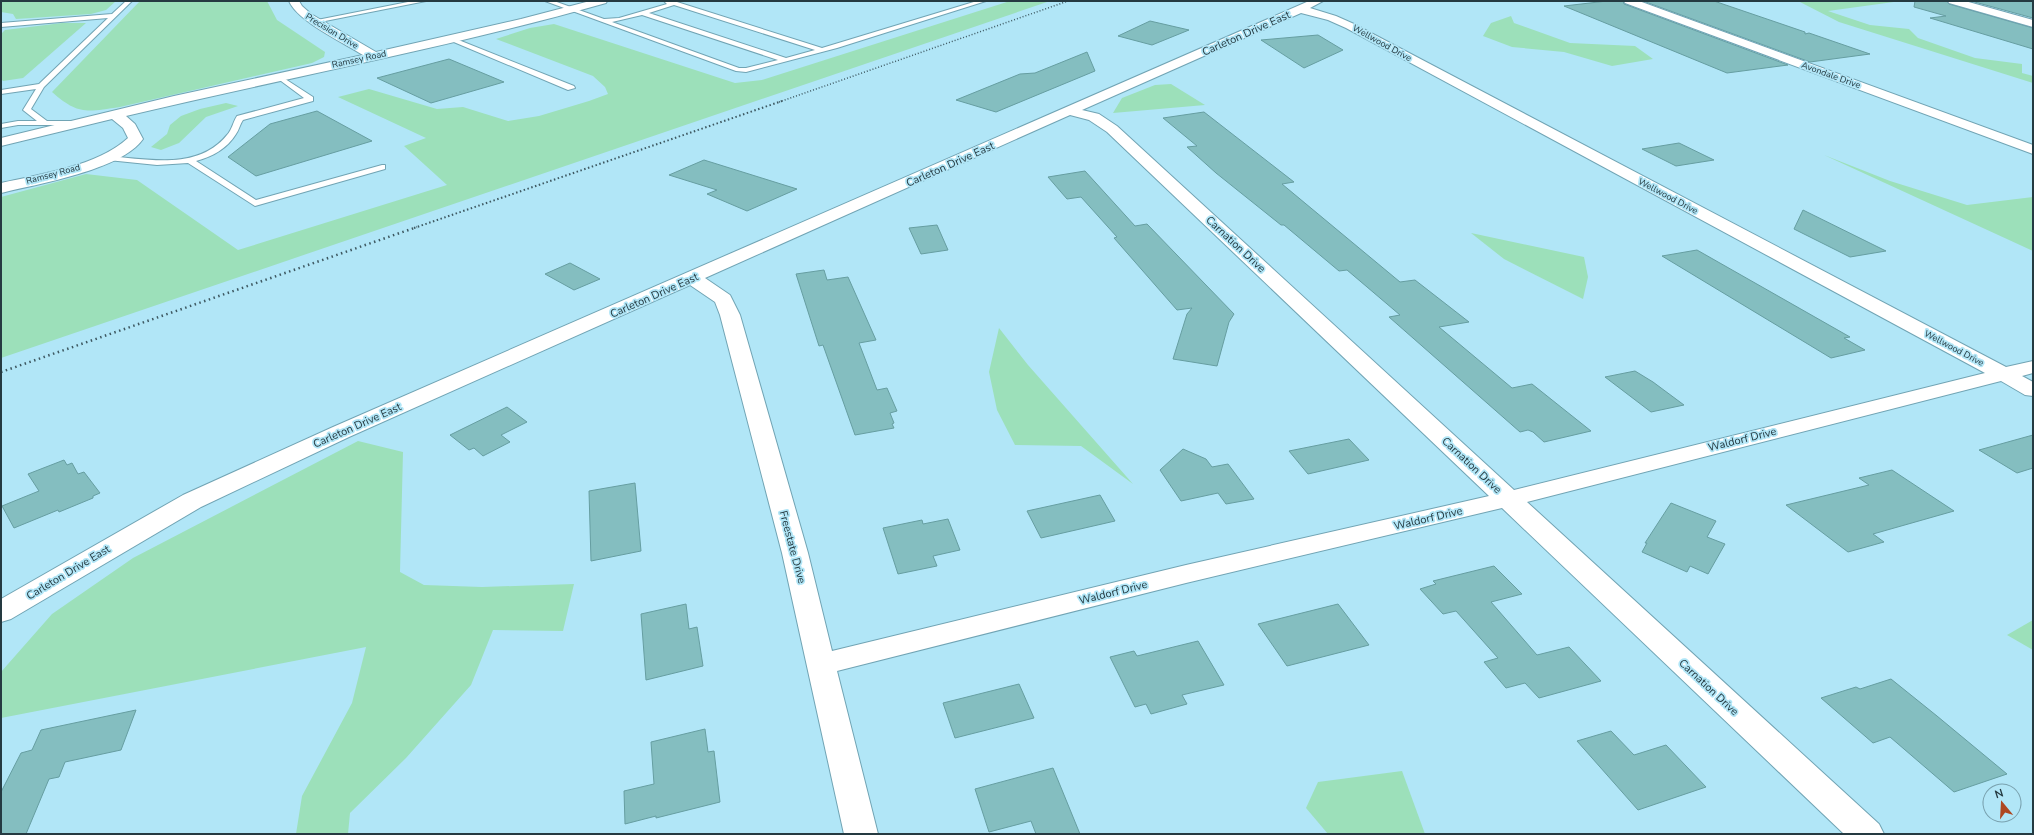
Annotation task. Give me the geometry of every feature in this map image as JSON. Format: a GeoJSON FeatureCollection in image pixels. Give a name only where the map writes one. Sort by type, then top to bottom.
{"type":"FeatureCollection","features":[{"type":"Feature","properties":{"kind":"street","name":"Precision Drive"},"geometry":{"type":"LineString","coordinates":[[294,1],[297,8],[315,21],[374,56]]}},
{"type":"Feature","properties":{"kind":"street","name":"Ramsey Road"},"geometry":{"type":"LineString","coordinates":[[1,142],[279,77],[451,39],[572,10],[602,1]]}},
{"type":"Feature","properties":{"kind":"street","name":"Carleton Drive East"},"geometry":{"type":"LineString","coordinates":[[1,612],[112,546],[192,501],[341,432],[1318,1]]}},
{"type":"Feature","properties":{"kind":"street","name":"Avondale Drive"},"geometry":{"type":"LineString","coordinates":[[1629,1],[2033,150]]}},
{"type":"Feature","properties":{"kind":"street"},"geometry":{"type":"LineString","coordinates":[[1953,1],[2033,24]]}},
{"type":"Feature","properties":{"kind":"street","name":"Wellwood Drive"},"geometry":{"type":"LineString","coordinates":[[1300,9],[1332,18],[1350,26],[2033,390]]}},
{"type":"Feature","properties":{"kind":"street","name":"Carnation Drive"},"geometry":{"type":"LineString","coordinates":[[1069,111],[1094,117],[1112,129],[1867,834]]}},
{"type":"Feature","properties":{"kind":"street","name":"Ramsey Road"},"geometry":{"type":"LineString","coordinates":[[1,188],[108,158],[126,149],[136,139],[129,124],[115,115]]}},
{"type":"Feature","properties":{"kind":"street","name":"Freestate Drive"},"geometry":{"type":"LineString","coordinates":[[693,278],[723,299],[730,315],[795,553],[861,834]]}},
{"type":"Feature","properties":{"kind":"street","name":"Waldorf Drive"},"geometry":{"type":"LineString","coordinates":[[822,664],[1186,574],[1508,499],[2033,367]]}},
{"type":"Feature","properties":{"kind":"lane"},"geometry":{"type":"LineString","coordinates":[[45,123],[27,110],[40,86],[129,1]]}},
{"type":"Feature","properties":{"kind":"lane"},"geometry":{"type":"LineString","coordinates":[[315,21],[423,1]]}},
{"type":"Feature","properties":{"kind":"lane"},"geometry":{"type":"LineString","coordinates":[[548,1],[738,70],[754,69],[786,60],[983,1]]}},
{"type":"Feature","properties":{"kind":"lane"},"geometry":{"type":"LineString","coordinates":[[604,21],[619,20],[671,5],[671,1],[821,50]]}},
{"type":"Feature","properties":{"kind":"lane"},"geometry":{"type":"LineString","coordinates":[[642,13],[786,60]]}},
{"type":"Feature","properties":{"kind":"lane"},"geometry":{"type":"LineString","coordinates":[[1,25],[113,16]]}},
{"type":"Feature","properties":{"kind":"lane"},"geometry":{"type":"LineString","coordinates":[[451,39],[571,88]]}},
{"type":"Feature","properties":{"kind":"lane"},"geometry":{"type":"LineString","coordinates":[[108,158],[167,162],[190,161],[202,158],[222,145],[232,135],[237,121],[240,118],[310,99],[279,77]]}},
{"type":"Feature","properties":{"kind":"lane"},"geometry":{"type":"LineString","coordinates":[[1,92],[40,86]]}},
{"type":"Feature","properties":{"kind":"lane"},"geometry":{"type":"LineString","coordinates":[[1,126],[18,123],[79,123]]}},
{"type":"Feature","properties":{"kind":"lane"},"geometry":{"type":"LineString","coordinates":[[190,161],[254,203],[382,167]]}},
{"type":"Feature","properties":{"kind":"green space"},"geometry":{"type":"Polygon","coordinates":[[[1,1],[116,1],[106,10],[91,14],[16,19],[13,14],[1,12],[1,1]]]}},
{"type":"Feature","properties":{"kind":"green space"},"geometry":{"type":"Polygon","coordinates":[[[140,1],[267,1],[277,20],[325,52],[324,57],[312,63],[120,107],[99,110],[90,111],[76,108],[69,105],[52,92],[140,1]]]}},
{"type":"Feature","properties":{"kind":"green space"},"geometry":{"type":"Polygon","coordinates":[[[1010,1],[1050,1],[1,358],[1,197],[86,174],[137,180],[238,250],[447,185],[404,146],[426,138],[338,97],[369,89],[437,109],[463,107],[508,121],[539,116],[608,94],[605,87],[593,76],[496,39],[530,28],[554,24],[735,83],[762,80],[1010,1]]]}},
{"type":"Feature","properties":{"kind":"green space"},"geometry":{"type":"Polygon","coordinates":[[[1798,1],[1901,1],[1828,11],[1870,25],[1909,29],[1918,38],[1975,58],[2022,64],[2022,73],[2033,76],[2033,83],[1839,22],[1798,1]]]}},
{"type":"Feature","properties":{"kind":"green space"},"geometry":{"type":"Polygon","coordinates":[[[1511,16],[1514,23],[1570,43],[1635,46],[1653,59],[1612,66],[1564,52],[1512,47],[1483,36],[1491,23],[1511,16]]]}},
{"type":"Feature","properties":{"kind":"green space"},"geometry":{"type":"Polygon","coordinates":[[[62,23],[86,23],[23,78],[3,81],[1,79],[1,34],[5,30],[62,23]]]}},
{"type":"Feature","properties":{"kind":"green space"},"geometry":{"type":"Polygon","coordinates":[[[1171,84],[1205,105],[1113,113],[1122,98],[1155,85],[1171,84]]]}},
{"type":"Feature","properties":{"kind":"green space"},"geometry":{"type":"Polygon","coordinates":[[[226,103],[238,106],[206,117],[179,143],[161,150],[151,147],[167,134],[170,125],[181,116],[200,109],[226,103]]]}},
{"type":"Feature","properties":{"kind":"green space"},"geometry":{"type":"Polygon","coordinates":[[[1824,155],[1890,181],[1967,205],[2033,197],[2033,251],[1824,155]]]}},
{"type":"Feature","properties":{"kind":"green space"},"geometry":{"type":"Polygon","coordinates":[[[1471,233],[1584,257],[1588,277],[1583,299],[1504,259],[1471,233]]]}},
{"type":"Feature","properties":{"kind":"green space"},"geometry":{"type":"Polygon","coordinates":[[[999,328],[1028,365],[1133,484],[1081,446],[1015,445],[997,410],[989,372],[999,328]]]}},
{"type":"Feature","properties":{"kind":"green space"},"geometry":{"type":"Polygon","coordinates":[[[358,441],[403,452],[400,572],[424,585],[482,587],[574,584],[563,631],[493,630],[471,685],[406,758],[350,813],[348,834],[296,834],[302,796],[352,703],[366,647],[1,718],[1,672],[52,614],[133,558],[358,441]]]}},
{"type":"Feature","properties":{"kind":"green space"},"geometry":{"type":"Polygon","coordinates":[[[2033,620],[2033,650],[2007,635],[2033,620]]]}},
{"type":"Feature","properties":{"kind":"green space"},"geometry":{"type":"Polygon","coordinates":[[[1402,771],[1425,834],[1328,834],[1306,808],[1318,782],[1402,771]]]}},
{"type":"Feature","properties":{"kind":"building"},"geometry":{"type":"Polygon","coordinates":[[[1607,1],[1623,1],[1624,4],[1788,65],[1727,73],[1564,6],[1607,1]]]}},
{"type":"Feature","properties":{"kind":"building"},"geometry":{"type":"Polygon","coordinates":[[[1643,1],[1714,1],[1805,32],[1805,34],[1809,33],[1870,54],[1810,62],[1643,1]]]}},
{"type":"Feature","properties":{"kind":"building"},"geometry":{"type":"Polygon","coordinates":[[[1915,1],[1947,1],[1949,4],[2033,28],[2033,49],[1930,18],[1946,16],[1914,7],[1915,1]]]}},
{"type":"Feature","properties":{"kind":"building"},"geometry":{"type":"Polygon","coordinates":[[[1971,1],[2033,1],[2033,18],[1971,1]]]}},
{"type":"Feature","properties":{"kind":"building"},"geometry":{"type":"Polygon","coordinates":[[[1150,21],[1189,30],[1152,45],[1118,36],[1150,21]]]}},
{"type":"Feature","properties":{"kind":"building"},"geometry":{"type":"Polygon","coordinates":[[[1318,35],[1343,50],[1304,68],[1261,40],[1318,35]]]}},
{"type":"Feature","properties":{"kind":"building"},"geometry":{"type":"Polygon","coordinates":[[[1087,52],[1095,71],[996,112],[956,100],[1020,74],[1035,73],[1087,52]]]}},
{"type":"Feature","properties":{"kind":"building"},"geometry":{"type":"Polygon","coordinates":[[[449,59],[504,82],[431,103],[377,78],[449,59]]]}},
{"type":"Feature","properties":{"kind":"building"},"geometry":{"type":"Polygon","coordinates":[[[317,111],[372,141],[256,176],[228,157],[270,124],[317,111]]]}},
{"type":"Feature","properties":{"kind":"building"},"geometry":{"type":"Polygon","coordinates":[[[1204,112],[1294,182],[1282,184],[1400,282],[1415,280],[1469,322],[1439,327],[1512,388],[1532,384],[1591,431],[1544,442],[1533,432],[1528,430],[1520,432],[1389,317],[1400,315],[1347,270],[1339,271],[1284,225],[1281,225],[1216,173],[1187,147],[1197,146],[1163,118],[1204,112]]]}},
{"type":"Feature","properties":{"kind":"building"},"geometry":{"type":"Polygon","coordinates":[[[1679,143],[1714,160],[1676,166],[1642,149],[1679,143]]]}},
{"type":"Feature","properties":{"kind":"building"},"geometry":{"type":"Polygon","coordinates":[[[704,160],[797,189],[747,211],[707,194],[717,190],[669,175],[704,160]]]}},
{"type":"Feature","properties":{"kind":"building"},"geometry":{"type":"Polygon","coordinates":[[[1085,171],[1135,226],[1147,224],[1234,314],[1229,322],[1217,366],[1173,359],[1187,314],[1192,308],[1177,310],[1114,238],[1117,237],[1081,197],[1067,199],[1048,177],[1085,171]]]}},
{"type":"Feature","properties":{"kind":"building"},"geometry":{"type":"Polygon","coordinates":[[[1803,210],[1886,251],[1850,257],[1794,229],[1803,210]]]}},
{"type":"Feature","properties":{"kind":"building"},"geometry":{"type":"Polygon","coordinates":[[[937,225],[948,250],[921,254],[909,228],[937,225]]]}},
{"type":"Feature","properties":{"kind":"building"},"geometry":{"type":"Polygon","coordinates":[[[1697,250],[1850,337],[1844,338],[1865,350],[1831,358],[1662,256],[1697,250]]]}},
{"type":"Feature","properties":{"kind":"building"},"geometry":{"type":"Polygon","coordinates":[[[570,263],[600,279],[574,290],[545,274],[570,263]]]}},
{"type":"Feature","properties":{"kind":"building"},"geometry":{"type":"Polygon","coordinates":[[[824,270],[827,280],[848,277],[876,340],[859,343],[877,390],[887,388],[897,411],[890,413],[894,423],[892,424],[894,428],[855,435],[823,345],[819,346],[796,274],[824,270]]]}},
{"type":"Feature","properties":{"kind":"building"},"geometry":{"type":"Polygon","coordinates":[[[1635,371],[1653,382],[1684,405],[1651,412],[1605,377],[1635,371]]]}},
{"type":"Feature","properties":{"kind":"building"},"geometry":{"type":"Polygon","coordinates":[[[507,407],[527,422],[501,435],[510,442],[483,456],[474,448],[469,450],[450,435],[507,407]]]}},
{"type":"Feature","properties":{"kind":"building"},"geometry":{"type":"Polygon","coordinates":[[[2033,435],[2033,468],[2017,473],[1979,450],[2033,435]]]}},
{"type":"Feature","properties":{"kind":"building"},"geometry":{"type":"Polygon","coordinates":[[[1349,439],[1369,460],[1308,474],[1289,451],[1349,439]]]}},
{"type":"Feature","properties":{"kind":"building"},"geometry":{"type":"Polygon","coordinates":[[[1183,449],[1206,459],[1212,467],[1228,464],[1254,499],[1226,504],[1218,493],[1181,501],[1160,470],[1183,449]]]}},
{"type":"Feature","properties":{"kind":"building"},"geometry":{"type":"Polygon","coordinates":[[[64,460],[67,465],[72,463],[78,474],[84,472],[100,493],[93,496],[93,498],[59,512],[58,510],[14,528],[2,506],[39,491],[28,474],[64,460]]]}},
{"type":"Feature","properties":{"kind":"building"},"geometry":{"type":"Polygon","coordinates":[[[1892,470],[1954,511],[1873,534],[1884,542],[1848,552],[1786,505],[1869,485],[1859,478],[1892,470]]]}},
{"type":"Feature","properties":{"kind":"building"},"geometry":{"type":"Polygon","coordinates":[[[635,483],[641,551],[591,561],[589,491],[635,483]]]}},
{"type":"Feature","properties":{"kind":"building"},"geometry":{"type":"Polygon","coordinates":[[[1100,495],[1115,521],[1041,538],[1027,511],[1100,495]]]}},
{"type":"Feature","properties":{"kind":"building"},"geometry":{"type":"Polygon","coordinates":[[[1671,503],[1716,521],[1707,537],[1725,544],[1708,574],[1690,566],[1687,572],[1642,552],[1647,543],[1645,543],[1671,503]]]}},
{"type":"Feature","properties":{"kind":"building"},"geometry":{"type":"Polygon","coordinates":[[[948,519],[960,550],[933,556],[937,566],[898,574],[883,528],[922,520],[923,524],[948,519]]]}},
{"type":"Feature","properties":{"kind":"building"},"geometry":{"type":"Polygon","coordinates":[[[1494,566],[1522,594],[1491,602],[1537,655],[1569,647],[1601,681],[1539,698],[1525,683],[1506,688],[1484,662],[1498,658],[1456,611],[1443,614],[1420,589],[1436,584],[1433,581],[1494,566]]]}},
{"type":"Feature","properties":{"kind":"building"},"geometry":{"type":"Polygon","coordinates":[[[686,604],[689,629],[697,627],[703,666],[646,680],[641,614],[686,604]]]}},
{"type":"Feature","properties":{"kind":"building"},"geometry":{"type":"Polygon","coordinates":[[[1338,604],[1369,645],[1287,666],[1258,624],[1338,604]]]}},
{"type":"Feature","properties":{"kind":"building"},"geometry":{"type":"Polygon","coordinates":[[[1198,641],[1224,685],[1182,695],[1187,704],[1151,714],[1146,704],[1135,707],[1110,657],[1134,651],[1137,656],[1198,641]]]}},
{"type":"Feature","properties":{"kind":"building"},"geometry":{"type":"Polygon","coordinates":[[[1891,679],[2007,774],[1954,792],[1890,737],[1873,743],[1821,698],[1856,687],[1860,689],[1891,679]]]}},
{"type":"Feature","properties":{"kind":"building"},"geometry":{"type":"Polygon","coordinates":[[[1019,684],[1034,718],[955,738],[943,703],[1019,684]]]}},
{"type":"Feature","properties":{"kind":"building"},"geometry":{"type":"Polygon","coordinates":[[[136,710],[121,750],[65,762],[59,777],[49,779],[26,834],[1,834],[1,792],[21,753],[32,750],[41,730],[136,710]]]}},
{"type":"Feature","properties":{"kind":"building"},"geometry":{"type":"Polygon","coordinates":[[[705,729],[708,752],[714,751],[720,802],[625,824],[624,791],[654,784],[651,742],[705,729]]]}},
{"type":"Feature","properties":{"kind":"building"},"geometry":{"type":"Polygon","coordinates":[[[1611,731],[1634,755],[1666,745],[1706,787],[1638,810],[1577,741],[1611,731]]]}},
{"type":"Feature","properties":{"kind":"building"},"geometry":{"type":"Polygon","coordinates":[[[1053,768],[1080,834],[1036,834],[1031,821],[989,832],[975,789],[1053,768]]]}},
{"type":"Feature","properties":{"kind":"railway"},"geometry":{"type":"LineString","coordinates":[[779,102],[1068,1]]}},
{"type":"Feature","properties":{"kind":"railway"},"geometry":{"type":"LineString","coordinates":[[414,228],[782,101]]}},
{"type":"Feature","properties":{"kind":"railway"},"geometry":{"type":"LineString","coordinates":[[1,372],[417,227]]}}]}
